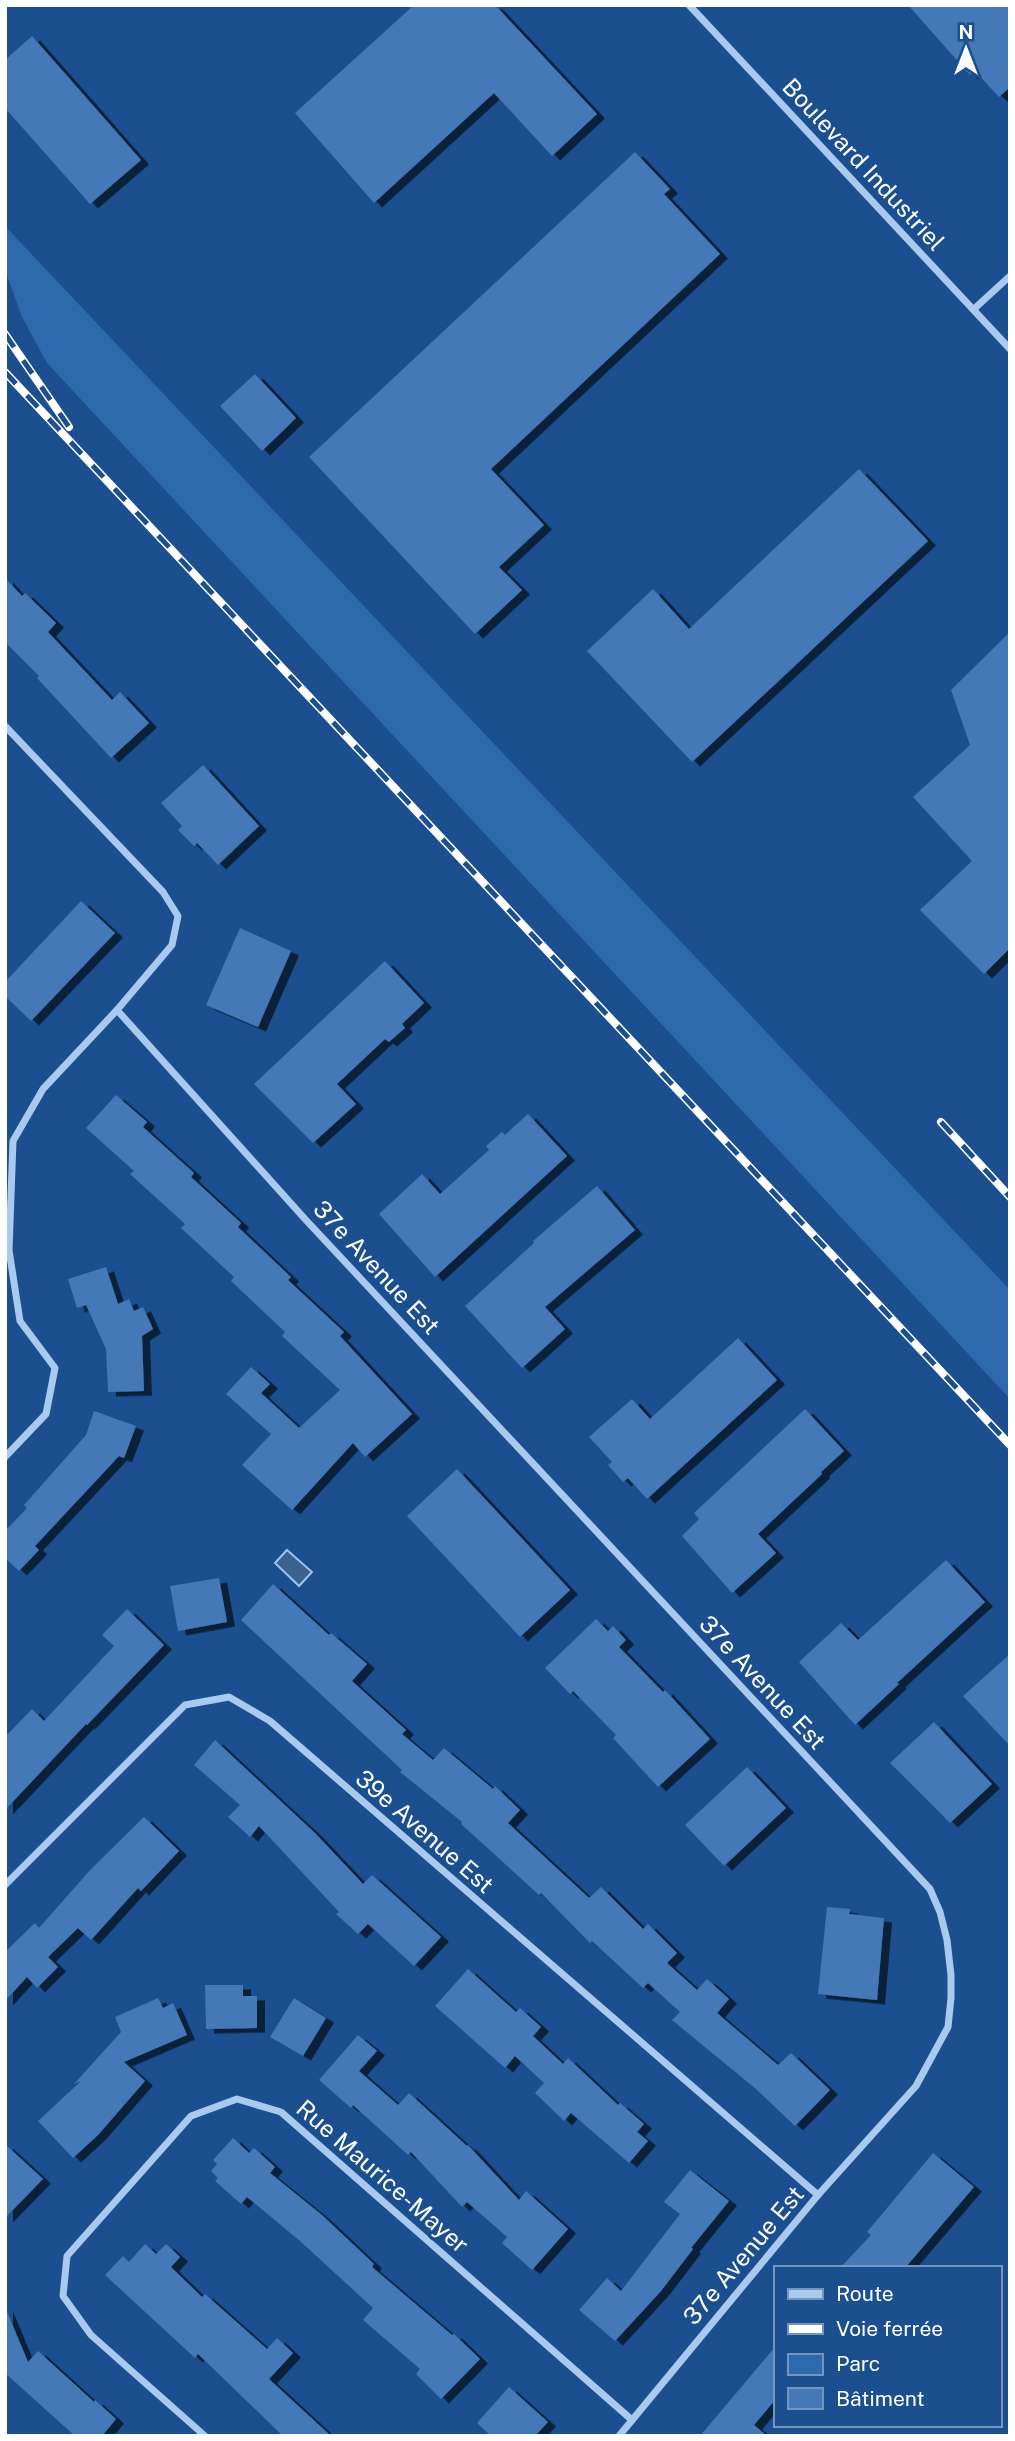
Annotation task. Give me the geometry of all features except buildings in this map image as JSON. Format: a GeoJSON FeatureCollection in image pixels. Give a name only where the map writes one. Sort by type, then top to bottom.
{"type":"FeatureCollection","features":[{"type":"Feature","properties":{"kind":"street","name":"Boulevard Industriel"},"geometry":{"type":"LineString","coordinates":[[689,5],[1010,349]]}},
{"type":"Feature","properties":{"kind":"street"},"geometry":{"type":"LineString","coordinates":[[974,309],[1010,276]]}},
{"type":"Feature","properties":{"kind":"street"},"geometry":{"type":"LineString","coordinates":[[5,726],[163,892],[178,916],[172,946],[43,1089],[13,1141],[9,1250],[20,1321],[55,1368],[46,1414],[5,1457]]}},
{"type":"Feature","properties":{"kind":"street","name":"37e Avenue Est"},"geometry":{"type":"LineString","coordinates":[[117,1010],[305,1219],[930,1889],[940,1912],[951,1975],[947,2027],[916,2086],[818,2195],[619,2436]]}},
{"type":"Feature","properties":{"kind":"street","name":"39e Avenue Est"},"geometry":{"type":"LineString","coordinates":[[5,1885],[185,1706],[229,1697],[270,1721],[818,2195]]}},
{"type":"Feature","properties":{"kind":"street","name":"Rue Maurice-Mayer"},"geometry":{"type":"LineString","coordinates":[[205,2436],[92,2336],[63,2296],[67,2256],[191,2116],[237,2099],[281,2112],[632,2420]]}},
{"type":"Feature","properties":{"kind":"green space"},"geometry":{"type":"Polygon","coordinates":[[[5,226],[1010,1290],[1010,1399],[47,363],[22,317],[5,270],[5,226]]]}},
{"type":"Feature","properties":{"kind":"shaded area"},"geometry":{"type":"Polygon","coordinates":[[[287,1550],[312,1572],[299,1586],[275,1563],[287,1550]]]}},
{"type":"Feature","properties":{"kind":"railway"},"geometry":{"type":"LineString","coordinates":[[5,334],[69,427]]}},
{"type":"Feature","properties":{"kind":"railway"},"geometry":{"type":"LineString","coordinates":[[5,372],[1010,1445]]}},
{"type":"Feature","properties":{"kind":"railway"},"geometry":{"type":"LineString","coordinates":[[941,1122],[1010,1197]]}}]}
